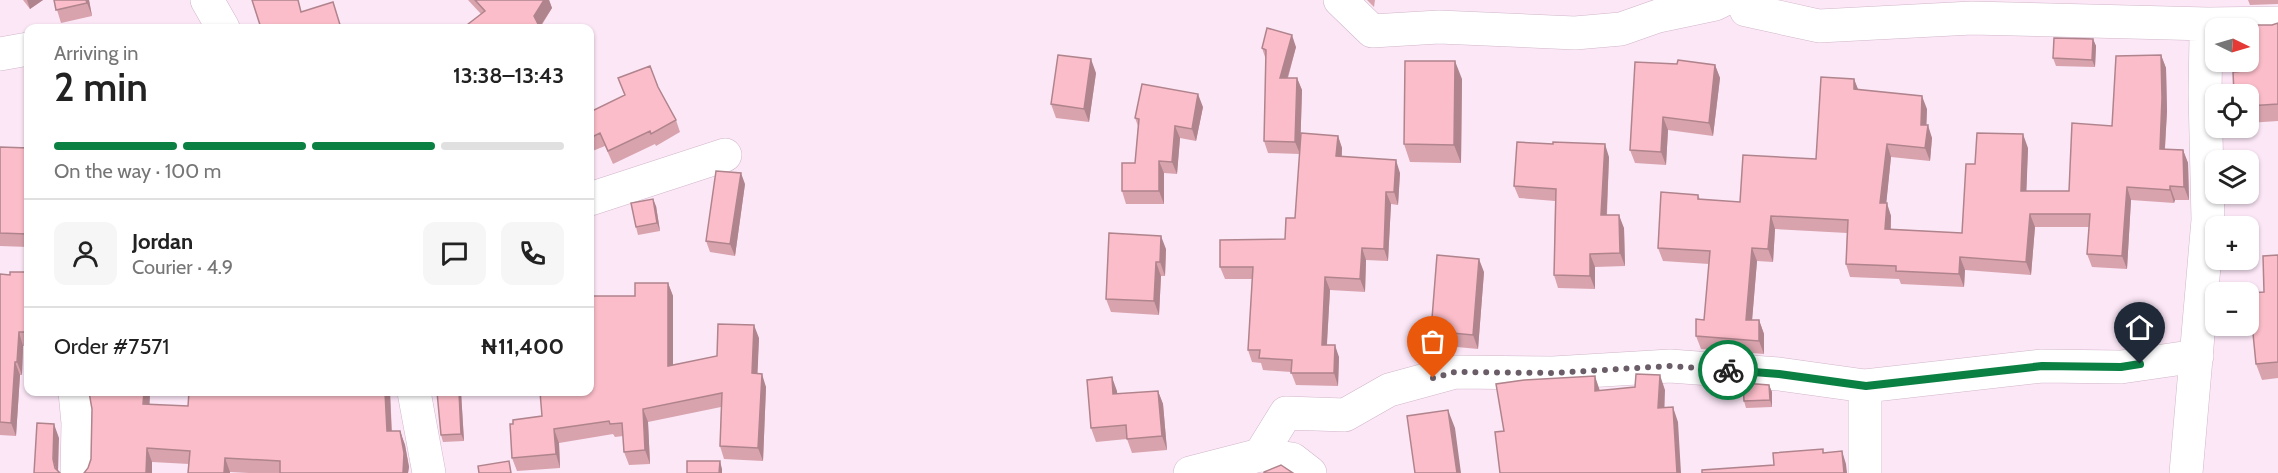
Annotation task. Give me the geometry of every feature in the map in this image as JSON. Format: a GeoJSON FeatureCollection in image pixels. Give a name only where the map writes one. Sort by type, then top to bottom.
{"type":"FeatureCollection","features":[{"type":"Feature","properties":{"kind":"street"},"geometry":{"type":"LineString","coordinates":[[207,0],[221,24]]}},
{"type":"Feature","properties":{"kind":"street"},"geometry":{"type":"LineString","coordinates":[[1340,0],[1372,31],[1439,27],[1575,33],[1621,29],[1658,16],[1715,4],[1723,0]]}},
{"type":"Feature","properties":{"kind":"street"},"geometry":{"type":"LineString","coordinates":[[1747,0],[1746,10],[1819,26],[1972,18],[2205,24]]}},
{"type":"Feature","properties":{"kind":"street"},"geometry":{"type":"LineString","coordinates":[[2259,23],[2278,23]]}},
{"type":"Feature","properties":{"kind":"street"},"geometry":{"type":"LineString","coordinates":[[0,54],[24,50]]}},
{"type":"Feature","properties":{"kind":"street"},"geometry":{"type":"LineString","coordinates":[[2186,473],[2208,219],[2205,72]]}},
{"type":"Feature","properties":{"kind":"street"},"geometry":{"type":"LineString","coordinates":[[594,198],[725,156]]}},
{"type":"Feature","properties":{"kind":"street"},"geometry":{"type":"LineString","coordinates":[[1286,413],[1345,415],[1389,390],[1455,372],[1553,373],[1670,366],[1779,374],[1866,386],[2042,366],[2121,367],[2197,356]]}},
{"type":"Feature","properties":{"kind":"street"},"geometry":{"type":"LineString","coordinates":[[1865,473],[1866,386]]}},
{"type":"Feature","properties":{"kind":"street"},"geometry":{"type":"LineString","coordinates":[[75,396],[78,423],[77,473]]}},
{"type":"Feature","properties":{"kind":"street"},"geometry":{"type":"LineString","coordinates":[[415,396],[429,473]]}},
{"type":"Feature","properties":{"kind":"street"},"geometry":{"type":"LineString","coordinates":[[1260,455],[1286,413]]}},
{"type":"Feature","properties":{"kind":"street"},"geometry":{"type":"LineString","coordinates":[[1286,413],[1301,466]]}},
{"type":"Feature","properties":{"kind":"street"},"geometry":{"type":"LineString","coordinates":[[1190,473],[1260,455],[1301,466]]}},
{"type":"Feature","properties":{"kind":"building"},"geometry":{"type":"Polygon","coordinates":[[[54,0],[86,0],[87,3],[56,10],[54,0]]]}},
{"type":"Feature","properties":{"kind":"building"},"geometry":{"type":"Polygon","coordinates":[[[252,0],[298,0],[301,12],[333,2],[340,24],[260,24],[252,0]]]}},
{"type":"Feature","properties":{"kind":"building"},"geometry":{"type":"Polygon","coordinates":[[[475,0],[544,0],[534,16],[538,24],[468,24],[485,11],[475,0]]]}},
{"type":"Feature","properties":{"kind":"building"},"geometry":{"type":"Polygon","coordinates":[[[2278,23],[2278,104],[2259,105],[2259,84],[2234,84],[2233,72],[2259,72],[2259,25],[2278,23]]]}},
{"type":"Feature","properties":{"kind":"building"},"geometry":{"type":"Polygon","coordinates":[[[1267,28],[1292,35],[1280,78],[1297,78],[1295,142],[1264,141],[1266,50],[1262,48],[1267,28]]]}},
{"type":"Feature","properties":{"kind":"building"},"geometry":{"type":"Polygon","coordinates":[[[2054,38],[2093,39],[2092,60],[2053,58],[2054,38]]]}},
{"type":"Feature","properties":{"kind":"building"},"geometry":{"type":"Polygon","coordinates":[[[1058,55],[1091,59],[1084,109],[1051,104],[1058,55]]]}},
{"type":"Feature","properties":{"kind":"building"},"geometry":{"type":"Polygon","coordinates":[[[2161,55],[2160,149],[2183,150],[2184,187],[2170,186],[2170,190],[2127,187],[2122,256],[2087,254],[2090,214],[2030,214],[2026,262],[1960,257],[1959,274],[1896,271],[1896,266],[1846,264],[1848,220],[1771,216],[1768,249],[1752,248],[1746,320],[1759,320],[1759,341],[1696,336],[1696,319],[1704,320],[1710,251],[1658,248],[1661,192],[1698,195],[1698,199],[1740,202],[1743,155],[1816,159],[1821,77],[1854,79],[1854,89],[1922,96],[1921,125],[1928,125],[1925,148],[1887,144],[1880,203],[1887,203],[1885,229],[1962,233],[1966,164],[1975,164],[1977,133],[2023,134],[2021,191],[2069,191],[2072,123],[2112,126],[2116,56],[2161,55]]]}},
{"type":"Feature","properties":{"kind":"building"},"geometry":{"type":"Polygon","coordinates":[[[1678,60],[1715,65],[1709,123],[1663,117],[1661,152],[1630,150],[1635,62],[1677,64],[1678,60]]]}},
{"type":"Feature","properties":{"kind":"building"},"geometry":{"type":"Polygon","coordinates":[[[1405,61],[1455,61],[1454,145],[1404,144],[1405,61]]]}},
{"type":"Feature","properties":{"kind":"building"},"geometry":{"type":"Polygon","coordinates":[[[650,66],[658,87],[676,120],[651,134],[650,131],[608,151],[600,133],[594,136],[594,110],[625,95],[618,78],[650,66]]]}},
{"type":"Feature","properties":{"kind":"building"},"geometry":{"type":"Polygon","coordinates":[[[1142,84],[1198,94],[1192,129],[1175,126],[1172,162],[1159,161],[1159,191],[1122,191],[1122,163],[1135,163],[1139,119],[1135,118],[1142,84]]]}},
{"type":"Feature","properties":{"kind":"building"},"geometry":{"type":"Polygon","coordinates":[[[1301,133],[1338,136],[1336,156],[1396,160],[1394,192],[1386,192],[1384,249],[1362,248],[1360,279],[1325,277],[1322,345],[1335,345],[1334,373],[1291,373],[1292,360],[1259,358],[1260,350],[1248,350],[1253,267],[1220,267],[1220,240],[1285,239],[1286,218],[1295,218],[1301,133]]]}},
{"type":"Feature","properties":{"kind":"building"},"geometry":{"type":"Polygon","coordinates":[[[1517,142],[1605,144],[1601,215],[1619,215],[1620,253],[1590,254],[1590,276],[1554,275],[1556,189],[1514,186],[1517,142]]]}},
{"type":"Feature","properties":{"kind":"building"},"geometry":{"type":"Polygon","coordinates":[[[0,147],[24,148],[24,234],[0,233],[0,147]]]}},
{"type":"Feature","properties":{"kind":"building"},"geometry":{"type":"Polygon","coordinates":[[[716,171],[741,173],[730,244],[706,241],[716,171]]]}},
{"type":"Feature","properties":{"kind":"building"},"geometry":{"type":"Polygon","coordinates":[[[653,199],[657,223],[636,227],[631,203],[653,199]]]}},
{"type":"Feature","properties":{"kind":"building"},"geometry":{"type":"Polygon","coordinates":[[[1109,233],[1161,236],[1160,262],[1156,262],[1154,301],[1106,299],[1109,233]]]}},
{"type":"Feature","properties":{"kind":"building"},"geometry":{"type":"Polygon","coordinates":[[[1437,255],[1479,259],[1473,335],[1431,331],[1437,255]]]}},
{"type":"Feature","properties":{"kind":"building"},"geometry":{"type":"Polygon","coordinates":[[[2278,255],[2278,362],[2256,364],[2253,336],[2259,336],[2259,292],[2264,292],[2263,256],[2278,255]]]}},
{"type":"Feature","properties":{"kind":"building"},"geometry":{"type":"Polygon","coordinates":[[[10,272],[24,272],[24,332],[19,332],[11,423],[0,422],[0,274],[10,275],[10,272]]]}},
{"type":"Feature","properties":{"kind":"building"},"geometry":{"type":"Polygon","coordinates":[[[635,283],[668,283],[668,366],[717,356],[718,324],[754,325],[752,373],[762,374],[758,448],[720,446],[722,393],[643,409],[645,450],[624,452],[622,423],[610,424],[609,421],[554,429],[556,454],[512,458],[510,424],[513,424],[513,420],[542,416],[540,396],[594,396],[594,296],[635,296],[635,283]]]}},
{"type":"Feature","properties":{"kind":"building"},"geometry":{"type":"Polygon","coordinates":[[[1636,374],[1660,375],[1658,408],[1673,407],[1677,473],[1500,473],[1495,432],[1504,431],[1496,384],[1595,376],[1595,391],[1635,387],[1636,374]]]}},
{"type":"Feature","properties":{"kind":"building"},"geometry":{"type":"Polygon","coordinates":[[[1112,377],[1113,394],[1158,391],[1162,436],[1127,439],[1126,425],[1091,428],[1087,380],[1112,377]]]}},
{"type":"Feature","properties":{"kind":"building"},"geometry":{"type":"Polygon","coordinates":[[[1743,383],[1769,385],[1770,400],[1744,401],[1743,383]]]}},
{"type":"Feature","properties":{"kind":"building"},"geometry":{"type":"Polygon","coordinates":[[[90,396],[144,396],[143,404],[188,406],[189,396],[385,396],[387,431],[400,431],[404,453],[403,473],[280,473],[280,461],[225,458],[224,473],[188,473],[190,451],[147,448],[146,473],[84,473],[91,459],[92,409],[90,396]]]}},
{"type":"Feature","properties":{"kind":"building"},"geometry":{"type":"Polygon","coordinates":[[[437,396],[459,396],[461,434],[441,435],[437,396]]]}},
{"type":"Feature","properties":{"kind":"building"},"geometry":{"type":"Polygon","coordinates":[[[1448,410],[1457,473],[1415,473],[1407,416],[1448,410]]]}},
{"type":"Feature","properties":{"kind":"building"},"geometry":{"type":"Polygon","coordinates":[[[37,423],[54,424],[53,459],[55,468],[60,473],[34,473],[37,423]]]}},
{"type":"Feature","properties":{"kind":"building"},"geometry":{"type":"Polygon","coordinates":[[[1823,449],[1823,453],[1842,451],[1844,473],[1702,473],[1702,470],[1774,465],[1773,453],[1823,449]]]}},
{"type":"Feature","properties":{"kind":"building"},"geometry":{"type":"Polygon","coordinates":[[[509,461],[511,473],[479,473],[478,466],[509,461]]]}},
{"type":"Feature","properties":{"kind":"building"},"geometry":{"type":"Polygon","coordinates":[[[687,461],[720,461],[719,473],[687,473],[687,461]]]}},
{"type":"Feature","properties":{"kind":"building"},"geometry":{"type":"Polygon","coordinates":[[[1281,465],[1293,473],[1264,473],[1264,472],[1281,465]]]}},
{"type":"Feature","properties":{"kind":"way so far"},"geometry":{"type":"LineString","coordinates":[[1433,378],[1455,372],[1553,373],[1670,366],[1728,370]]}},
{"type":"Feature","properties":{"kind":"route"},"geometry":{"type":"LineString","coordinates":[[1728,370],[1779,374],[1866,386],[2042,366],[2121,367],[2140,364]]}}]}
